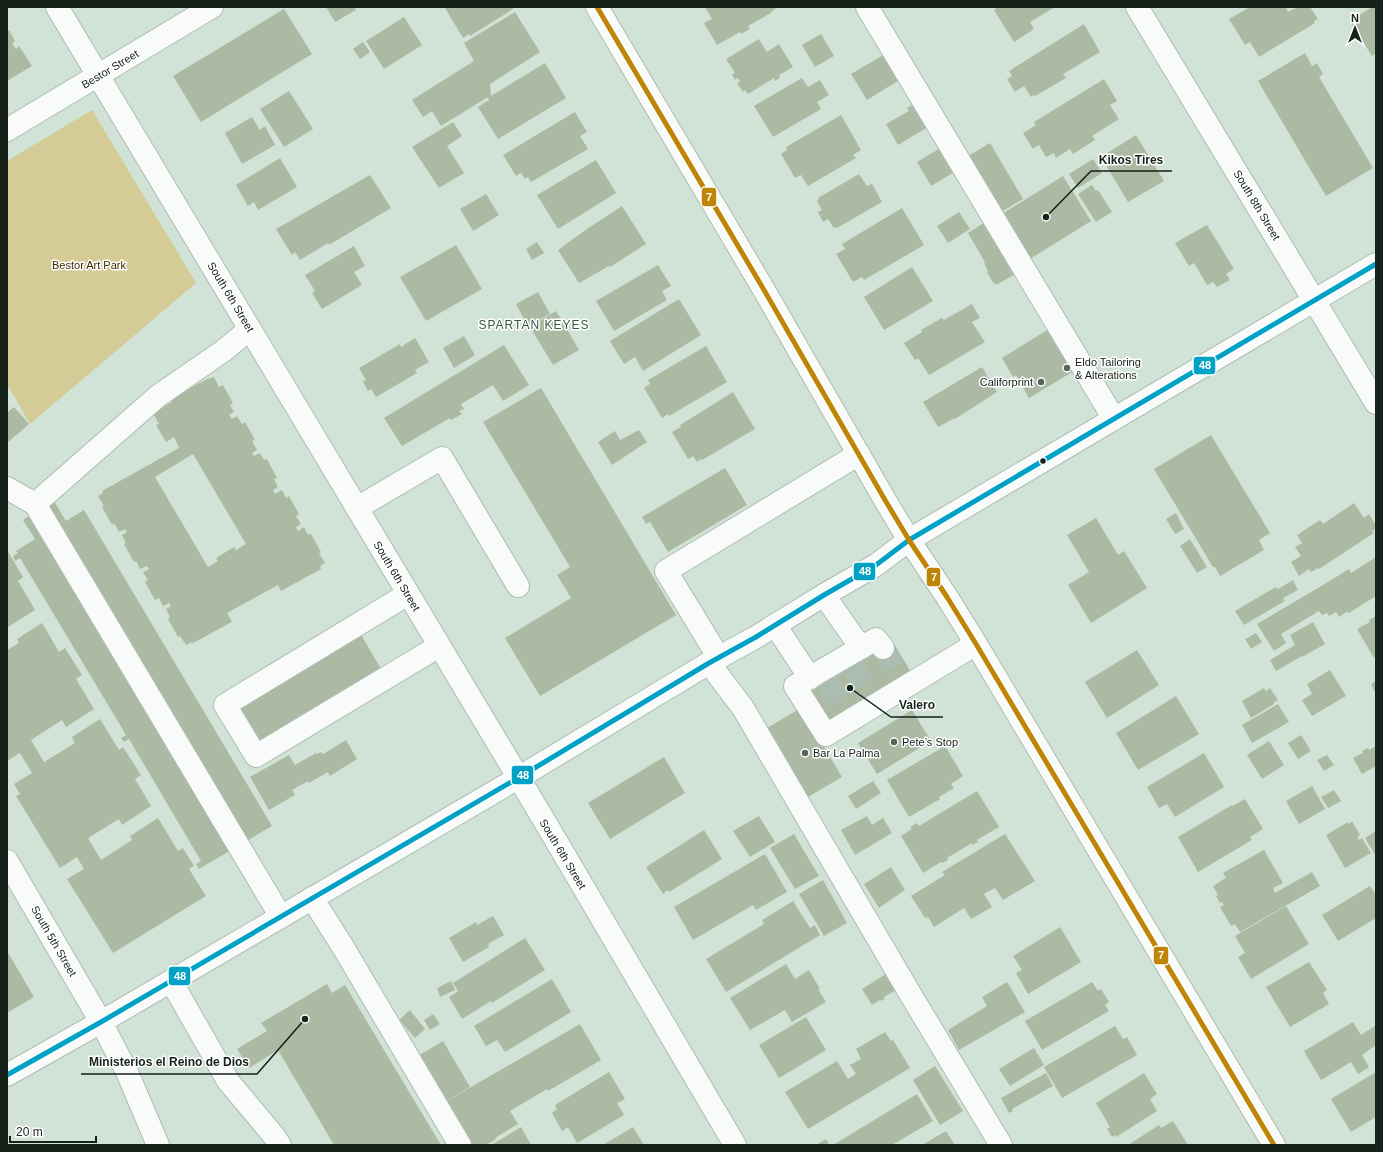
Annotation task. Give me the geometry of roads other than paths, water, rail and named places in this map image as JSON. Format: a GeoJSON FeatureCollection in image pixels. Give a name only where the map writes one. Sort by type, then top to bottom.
{"type":"FeatureCollection","features":[{"type":"Feature","properties":{"kind":"street","name":"South 6th Street"},"geometry":{"type":"LineString","coordinates":[[58,7],[735,1145]]}},
{"type":"Feature","properties":{"kind":"street","name":"Bestor Street"},"geometry":{"type":"LineString","coordinates":[[7,130],[212,7]]}},
{"type":"Feature","properties":{"kind":"street"},"geometry":{"type":"LineString","coordinates":[[597,7],[909,540],[976,644],[1274,1145]]}},
{"type":"Feature","properties":{"kind":"street"},"geometry":{"type":"LineString","coordinates":[[868,7],[1114,418]]}},
{"type":"Feature","properties":{"kind":"street","name":"South 8th Street"},"geometry":{"type":"LineString","coordinates":[[1137,7],[1376,403]]}},
{"type":"Feature","properties":{"kind":"street"},"geometry":{"type":"LineString","coordinates":[[7,1074],[101,1022],[518,778],[876,565],[909,540],[1376,264]]}},
{"type":"Feature","properties":{"kind":"street"},"geometry":{"type":"LineString","coordinates":[[35,504],[158,396],[223,351],[250,329]]}},
{"type":"Feature","properties":{"kind":"street"},"geometry":{"type":"LineString","coordinates":[[859,454],[666,571],[714,660],[1001,1145]]}},
{"type":"Feature","properties":{"kind":"street"},"geometry":{"type":"LineString","coordinates":[[357,508],[442,458],[518,586]]}},
{"type":"Feature","properties":{"kind":"street"},"geometry":{"type":"LineString","coordinates":[[7,488],[35,504],[281,917]]}},
{"type":"Feature","properties":{"kind":"street"},"geometry":{"type":"LineString","coordinates":[[408,594],[225,705],[256,756],[439,646]]}},
{"type":"Feature","properties":{"kind":"street"},"geometry":{"type":"LineString","coordinates":[[824,595],[853,657]]}},
{"type":"Feature","properties":{"kind":"street"},"geometry":{"type":"LineString","coordinates":[[774,625],[819,677]]}},
{"type":"Feature","properties":{"kind":"street"},"geometry":{"type":"LineString","coordinates":[[883,648],[876,639],[853,657],[819,677],[795,686],[826,735],[848,716],[874,700],[976,644]]}},
{"type":"Feature","properties":{"kind":"street","name":"South 5th Street"},"geometry":{"type":"LineString","coordinates":[[7,860],[101,1022],[127,1072],[152,1143]]}},
{"type":"Feature","properties":{"kind":"street"},"geometry":{"type":"LineString","coordinates":[[312,898],[343,947],[460,1145]]}},
{"type":"Feature","properties":{"kind":"street"},"geometry":{"type":"LineString","coordinates":[[171,981],[228,1080],[280,1145]]}},
{"type":"Feature","properties":{"kind":"tunnel"},"geometry":{"type":"LineString","coordinates":[[883,648],[901,678]]}},
{"type":"Feature","properties":{"kind":"tunnel"},"geometry":{"type":"LineString","coordinates":[[852,666],[871,695]]}},
{"type":"Feature","properties":{"kind":"tunnel"},"geometry":{"type":"LineString","coordinates":[[826,682],[845,711]]}},
{"type":"Feature","properties":{"kind":"place","name":"Kikos Tires"},"geometry":{"type":"Point","coordinates":[1046,217]}},
{"type":"Feature","properties":{"kind":"place","name":"Eldo Tailoring & Alterations"},"geometry":{"type":"Point","coordinates":[1067,368]}},
{"type":"Feature","properties":{"kind":"place","name":"Califorprint"},"geometry":{"type":"Point","coordinates":[1041,382]}},
{"type":"Feature","properties":{"kind":"place","name":"Valero"},"geometry":{"type":"Point","coordinates":[850,688]}},
{"type":"Feature","properties":{"kind":"place","name":"Pete’s Stop"},"geometry":{"type":"Point","coordinates":[894,742]}},
{"type":"Feature","properties":{"kind":"place","name":"Bar La Palma"},"geometry":{"type":"Point","coordinates":[805,753]}},
{"type":"Feature","properties":{"kind":"place","name":"Ministerios el Reino de Dios"},"geometry":{"type":"Point","coordinates":[305,1019]}},
{"type":"Feature","properties":{"kind":"district","name":"SPARTAN KEYES"},"geometry":{"type":"Point","coordinates":[534,325]}},
{"type":"Feature","properties":{"kind":"park label","name":"Bestor Art Park"},"geometry":{"type":"Point","coordinates":[89,265]}}]}
